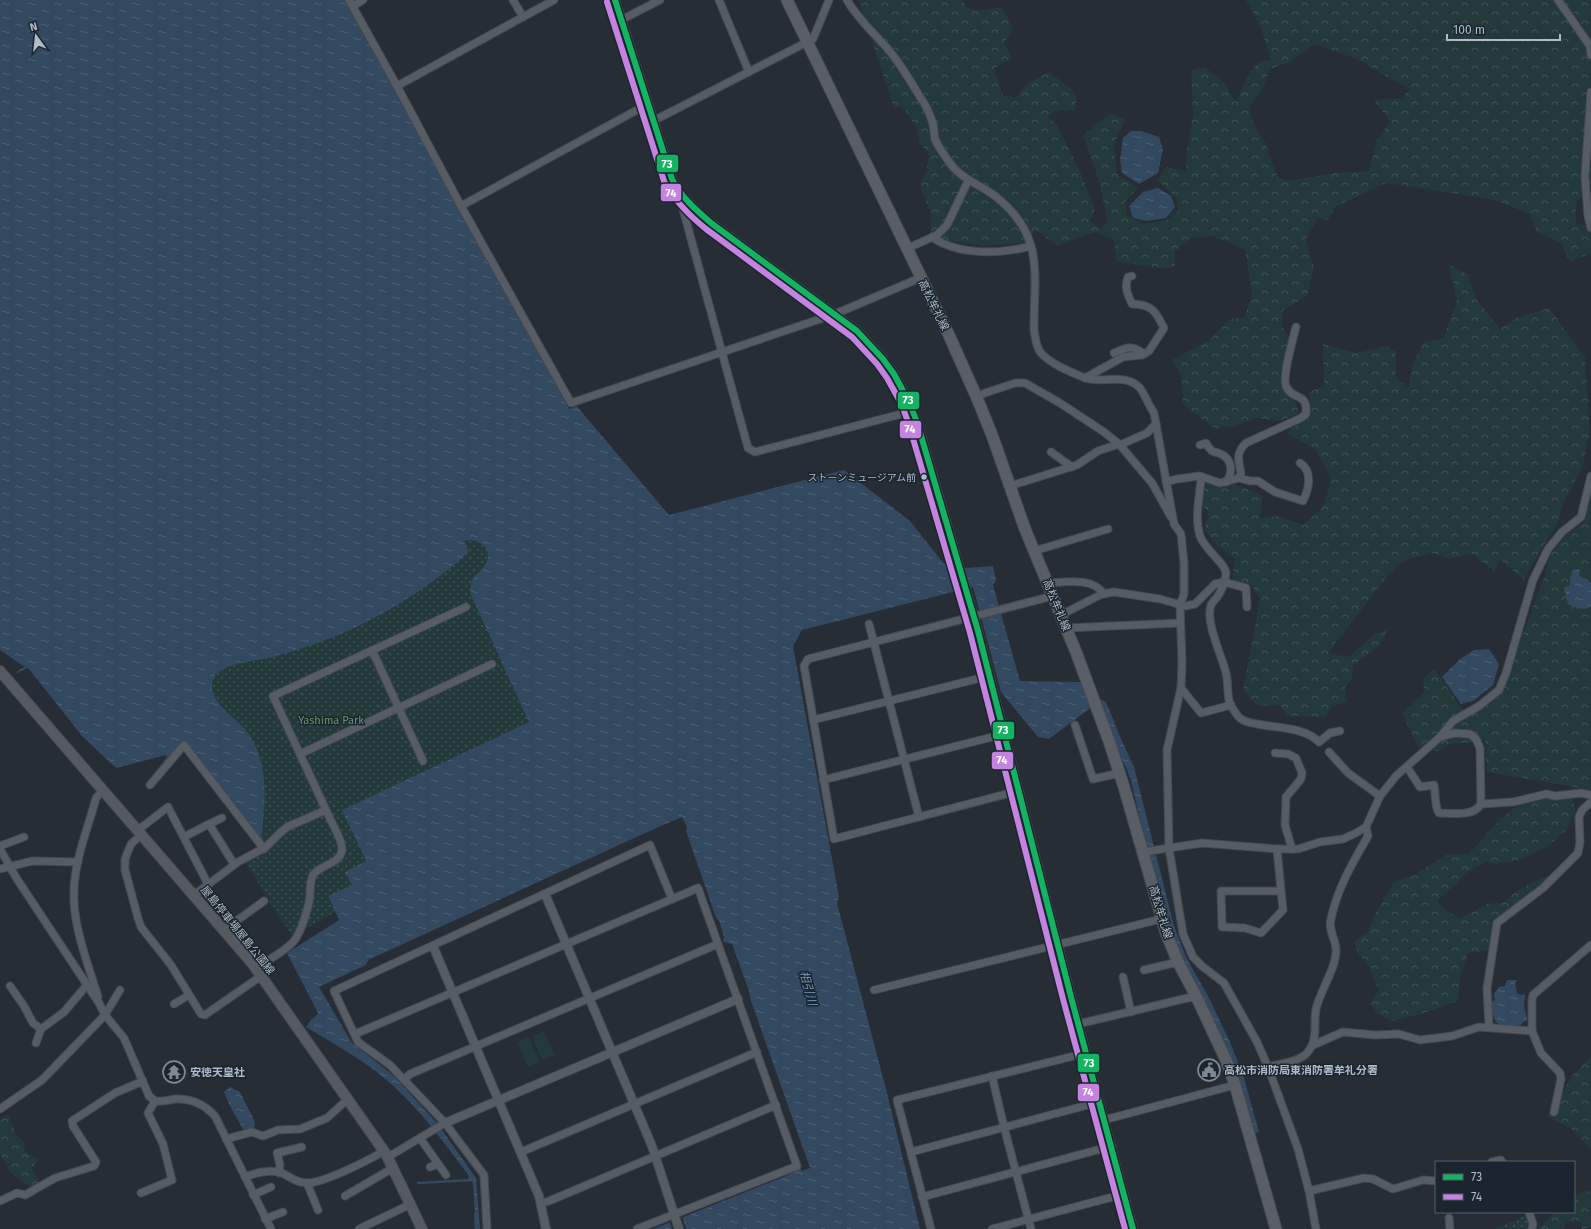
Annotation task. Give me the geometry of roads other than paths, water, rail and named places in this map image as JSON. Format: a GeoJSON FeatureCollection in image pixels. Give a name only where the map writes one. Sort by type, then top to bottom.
{"type":"FeatureCollection","features":[{"type":"Feature","properties":{"kind":"main road","name":"高松牟礼線"},"geometry":{"type":"LineString","coordinates":[[787,0],[920,278],[948,333],[976,396],[1034,551],[1061,615],[1099,713],[1120,773],[1162,920],[1178,962],[1196,996],[1236,1085],[1276,1229]]}},
{"type":"Feature","properties":{"kind":"main road","name":"屋島停車場屋島公園線"},"geometry":{"type":"LineString","coordinates":[[2,676],[140,832],[259,972],[386,1154],[422,1229]]}},
{"type":"Feature","properties":{"kind":"street"},"geometry":{"type":"LineString","coordinates":[[363,0],[351,3],[571,403],[835,314],[920,278]]}},
{"type":"Feature","properties":{"kind":"street"},"geometry":{"type":"LineString","coordinates":[[513,0],[523,17]]}},
{"type":"Feature","properties":{"kind":"street"},"geometry":{"type":"LineString","coordinates":[[397,86],[554,0]]}},
{"type":"Feature","properties":{"kind":"street"},"geometry":{"type":"LineString","coordinates":[[615,0],[666,161],[678,191],[748,448],[755,452],[913,411]]}},
{"type":"Feature","properties":{"kind":"street"},"geometry":{"type":"LineString","coordinates":[[621,20],[660,0]]}},
{"type":"Feature","properties":{"kind":"street"},"geometry":{"type":"LineString","coordinates":[[719,0],[749,72]]}},
{"type":"Feature","properties":{"kind":"street"},"geometry":{"type":"LineString","coordinates":[[653,121],[813,39],[829,0]]}},
{"type":"Feature","properties":{"kind":"street"},"geometry":{"type":"LineString","coordinates":[[847,0],[855,14],[887,48],[920,96],[927,108],[938,145],[953,167],[968,181],[982,186],[1009,208],[1020,221],[1026,232],[1034,260],[1034,329],[1041,352],[1049,359],[1085,378],[1092,380],[1123,379],[1132,382],[1140,388],[1147,404],[1154,413],[1174,524]]}},
{"type":"Feature","properties":{"kind":"street"},"geometry":{"type":"LineString","coordinates":[[1558,0],[1590,46],[1591,55]]}},
{"type":"Feature","properties":{"kind":"street"},"geometry":{"type":"LineString","coordinates":[[1591,92],[1585,176],[1588,216],[1591,228]]}},
{"type":"Feature","properties":{"kind":"street"},"geometry":{"type":"LineString","coordinates":[[462,206],[648,104]]}},
{"type":"Feature","properties":{"kind":"street"},"geometry":{"type":"LineString","coordinates":[[906,249],[932,237],[947,225],[968,181]]}},
{"type":"Feature","properties":{"kind":"street"},"geometry":{"type":"LineString","coordinates":[[678,191],[698,213],[857,331],[883,359],[894,374],[913,411],[966,591],[977,617],[989,676],[1057,945],[1133,1229]]}},
{"type":"Feature","properties":{"kind":"street"},"geometry":{"type":"LineString","coordinates":[[932,237],[941,244],[962,249],[1005,251],[1031,246]]}},
{"type":"Feature","properties":{"kind":"street"},"geometry":{"type":"LineString","coordinates":[[1085,378],[1123,357],[1144,354],[1150,351],[1164,328],[1156,313],[1152,309],[1139,304],[1132,304],[1126,292],[1126,282],[1128,277],[1132,276]]}},
{"type":"Feature","properties":{"kind":"street"},"geometry":{"type":"LineString","coordinates":[[1239,478],[1241,473],[1238,460],[1239,450],[1246,443],[1301,418],[1306,414],[1307,405],[1304,399],[1289,391],[1285,385],[1285,376],[1296,327]]}},
{"type":"Feature","properties":{"kind":"street"},"geometry":{"type":"LineString","coordinates":[[1114,352],[1128,347],[1137,349],[1144,354]]}},
{"type":"Feature","properties":{"kind":"street"},"geometry":{"type":"LineString","coordinates":[[976,396],[1015,383],[1025,383],[1060,403],[1104,432],[1120,445],[1152,483],[1181,534],[1184,563],[1184,594],[1180,605],[1182,663],[1180,688],[1167,750],[1169,848],[1182,934],[1193,957],[1224,983],[1257,1042],[1268,1067],[1298,1150],[1309,1191],[1316,1229]]}},
{"type":"Feature","properties":{"kind":"street"},"geometry":{"type":"LineString","coordinates":[[1010,486],[1077,465],[1098,451],[1120,445],[1147,433],[1156,424]]}},
{"type":"Feature","properties":{"kind":"street"},"geometry":{"type":"LineString","coordinates":[[1200,446],[1206,443],[1213,452],[1221,454],[1226,458],[1232,471],[1226,482]]}},
{"type":"Feature","properties":{"kind":"street"},"geometry":{"type":"LineString","coordinates":[[1051,452],[1072,467]]}},
{"type":"Feature","properties":{"kind":"street"},"geometry":{"type":"LineString","coordinates":[[1166,482],[1177,478],[1201,477],[1220,483],[1239,478],[1250,481],[1258,481],[1275,492],[1303,501],[1309,476],[1306,466],[1300,463]]}},
{"type":"Feature","properties":{"kind":"street"},"geometry":{"type":"LineString","coordinates":[[1143,852],[1202,843],[1292,849],[1320,842],[1343,839],[1366,827],[1380,796],[1396,776],[1440,737],[1453,721],[1479,706],[1499,690],[1506,673],[1533,580],[1548,549],[1562,532],[1581,517],[1591,476]]}},
{"type":"Feature","properties":{"kind":"street"},"geometry":{"type":"LineString","coordinates":[[1201,477],[1200,500],[1197,505],[1200,537],[1208,551],[1221,563],[1226,572],[1224,582],[1211,606],[1210,618],[1227,674],[1231,705],[1239,718],[1249,723],[1298,730],[1314,736],[1319,742],[1330,733],[1340,731]]}},
{"type":"Feature","properties":{"kind":"street"},"geometry":{"type":"LineString","coordinates":[[1034,551],[1108,529]]}},
{"type":"Feature","properties":{"kind":"street"},"geometry":{"type":"LineString","coordinates":[[1048,583],[1071,581],[1088,584],[1101,589],[1104,594]]}},
{"type":"Feature","properties":{"kind":"street"},"geometry":{"type":"LineString","coordinates":[[1061,615],[1104,594],[1114,592],[1160,599],[1185,606],[1195,604],[1215,584],[1224,582],[1246,588],[1247,607]]}},
{"type":"Feature","properties":{"kind":"street"},"geometry":{"type":"LineString","coordinates":[[1018,791],[834,839],[804,666],[808,659],[977,617],[1053,596]]}},
{"type":"Feature","properties":{"kind":"street"},"geometry":{"type":"LineString","coordinates":[[208,884],[168,807],[140,832],[131,844],[125,859],[125,870],[138,918],[144,931],[168,962],[201,1014],[205,1015],[259,972],[295,939],[308,906],[311,892],[310,884],[314,874],[322,867],[334,862],[340,855],[342,847],[273,696],[466,607]]}},
{"type":"Feature","properties":{"kind":"street"},"geometry":{"type":"LineString","coordinates":[[1066,628],[1180,623]]}},
{"type":"Feature","properties":{"kind":"street"},"geometry":{"type":"LineString","coordinates":[[869,624],[919,817]]}},
{"type":"Feature","properties":{"kind":"street"},"geometry":{"type":"LineString","coordinates":[[372,650],[423,761]]}},
{"type":"Feature","properties":{"kind":"street"},"geometry":{"type":"LineString","coordinates":[[300,754],[492,664]]}},
{"type":"Feature","properties":{"kind":"street"},"geometry":{"type":"LineString","coordinates":[[813,720],[989,676]]}},
{"type":"Feature","properties":{"kind":"street"},"geometry":{"type":"LineString","coordinates":[[1180,688],[1200,713],[1231,705]]}},
{"type":"Feature","properties":{"kind":"street"},"geometry":{"type":"LineString","coordinates":[[1074,725],[1093,779],[1120,773]]}},
{"type":"Feature","properties":{"kind":"street"},"geometry":{"type":"LineString","coordinates":[[1407,767],[1420,787],[1434,785],[1436,809],[1439,813],[1471,812],[1478,810],[1482,804],[1480,748],[1476,739],[1470,734],[1455,733],[1440,737]]}},
{"type":"Feature","properties":{"kind":"street"},"geometry":{"type":"LineString","coordinates":[[823,780],[1004,734]]}},
{"type":"Feature","properties":{"kind":"street"},"geometry":{"type":"LineString","coordinates":[[150,785],[184,745],[264,849]]}},
{"type":"Feature","properties":{"kind":"street"},"geometry":{"type":"LineString","coordinates":[[1329,752],[1348,773],[1380,796]]}},
{"type":"Feature","properties":{"kind":"street"},"geometry":{"type":"LineString","coordinates":[[1275,753],[1288,754],[1296,758],[1302,773],[1301,778],[1286,797],[1285,825],[1292,849]]}},
{"type":"Feature","properties":{"kind":"street"},"geometry":{"type":"LineString","coordinates":[[99,1002],[76,917],[74,891],[78,862],[96,798],[103,790]]}},
{"type":"Feature","properties":{"kind":"street"},"geometry":{"type":"LineString","coordinates":[[1482,804],[1513,802],[1546,794],[1555,796],[1581,793],[1591,795]]}},
{"type":"Feature","properties":{"kind":"street"},"geometry":{"type":"LineString","coordinates":[[1490,1027],[1487,988],[1497,923],[1543,888],[1578,853],[1580,842],[1579,818],[1582,810],[1591,802]]}},
{"type":"Feature","properties":{"kind":"street"},"geometry":{"type":"LineString","coordinates":[[194,895],[234,864],[264,849],[287,827],[326,810]]}},
{"type":"Feature","properties":{"kind":"street"},"geometry":{"type":"LineString","coordinates":[[184,837],[222,818]]}},
{"type":"Feature","properties":{"kind":"street"},"geometry":{"type":"LineString","coordinates":[[209,824],[234,864]]}},
{"type":"Feature","properties":{"kind":"street"},"geometry":{"type":"LineString","coordinates":[[1268,1067],[1301,1057],[1306,1054],[1313,1045],[1316,1031],[1316,1010],[1329,974],[1336,948],[1330,927],[1330,920],[1344,879],[1368,836],[1366,827]]}},
{"type":"Feature","properties":{"kind":"street"},"geometry":{"type":"LineString","coordinates":[[24,837],[0,847],[17,879],[99,1002],[106,1015],[124,1038],[149,1096],[156,1101],[186,1099],[199,1103],[215,1116],[265,1220],[271,1229]]}},
{"type":"Feature","properties":{"kind":"street"},"geometry":{"type":"LineString","coordinates":[[487,1229],[484,1175],[404,1080],[386,1062],[358,1042],[334,991],[650,845],[672,899]]}},
{"type":"Feature","properties":{"kind":"street"},"geometry":{"type":"LineString","coordinates":[[1277,849],[1283,910],[1261,933],[1245,928],[1222,927],[1221,891],[1281,891]]}},
{"type":"Feature","properties":{"kind":"street"},"geometry":{"type":"LineString","coordinates":[[0,869],[10,867],[13,864],[32,861],[78,862]]}},
{"type":"Feature","properties":{"kind":"street"},"geometry":{"type":"LineString","coordinates":[[354,1034],[698,888],[797,1166],[675,1216],[637,1229]]}},
{"type":"Feature","properties":{"kind":"street"},"geometry":{"type":"LineString","coordinates":[[545,894],[656,1156],[679,1229]]}},
{"type":"Feature","properties":{"kind":"street"},"geometry":{"type":"LineString","coordinates":[[224,930],[264,901]]}},
{"type":"Feature","properties":{"kind":"street"},"geometry":{"type":"LineString","coordinates":[[874,990],[1162,920]]}},
{"type":"Feature","properties":{"kind":"street"},"geometry":{"type":"LineString","coordinates":[[404,1080],[410,1074],[718,944]]}},
{"type":"Feature","properties":{"kind":"street"},"geometry":{"type":"LineString","coordinates":[[1554,1112],[1561,1079],[1560,1073],[1541,1053],[1532,1031],[1533,995],[1591,945]]}},
{"type":"Feature","properties":{"kind":"street"},"geometry":{"type":"LineString","coordinates":[[433,946],[542,1203],[546,1229]]}},
{"type":"Feature","properties":{"kind":"street"},"geometry":{"type":"LineString","coordinates":[[1144,970],[1178,962]]}},
{"type":"Feature","properties":{"kind":"street"},"geometry":{"type":"LineString","coordinates":[[1123,977],[1131,1012]]}},
{"type":"Feature","properties":{"kind":"street"},"geometry":{"type":"LineString","coordinates":[[36,1043],[41,1029],[64,1012],[87,985]]}},
{"type":"Feature","properties":{"kind":"street"},"geometry":{"type":"LineString","coordinates":[[10,986],[33,1022],[41,1029]]}},
{"type":"Feature","properties":{"kind":"street"},"geometry":{"type":"LineString","coordinates":[[0,1109],[42,1080],[106,1015],[120,990]]}},
{"type":"Feature","properties":{"kind":"street"},"geometry":{"type":"LineString","coordinates":[[174,1004],[189,995]]}},
{"type":"Feature","properties":{"kind":"street"},"geometry":{"type":"LineString","coordinates":[[1078,1024],[1196,996]]}},
{"type":"Feature","properties":{"kind":"street"},"geometry":{"type":"LineString","coordinates":[[245,1178],[266,1171],[280,1172],[290,1179],[307,1183],[337,1175],[420,1138],[442,1124],[738,999]]}},
{"type":"Feature","properties":{"kind":"street"},"geometry":{"type":"LineString","coordinates":[[1313,1045],[1343,1032],[1375,1035],[1399,1034],[1420,1040],[1452,1036],[1469,1029],[1479,1027],[1532,1031]]}},
{"type":"Feature","properties":{"kind":"street"},"geometry":{"type":"LineString","coordinates":[[521,1152],[757,1052]]}},
{"type":"Feature","properties":{"kind":"street"},"geometry":{"type":"LineString","coordinates":[[931,1229],[897,1100],[1086,1053]]}},
{"type":"Feature","properties":{"kind":"street"},"geometry":{"type":"LineString","coordinates":[[992,1076],[1015,1172],[1031,1229]]}},
{"type":"Feature","properties":{"kind":"street"},"geometry":{"type":"LineString","coordinates":[[0,1201],[17,1192],[26,1195],[55,1178],[94,1166],[96,1162],[73,1126],[72,1121],[115,1093],[143,1081]]}},
{"type":"Feature","properties":{"kind":"street"},"geometry":{"type":"LineString","coordinates":[[1104,1120],[1236,1085]]}},
{"type":"Feature","properties":{"kind":"street"},"geometry":{"type":"LineString","coordinates":[[226,1139],[252,1132],[263,1136],[278,1130],[300,1129],[327,1118],[348,1099]]}},
{"type":"Feature","properties":{"kind":"street"},"geometry":{"type":"LineString","coordinates":[[141,1193],[172,1180],[163,1144],[148,1113],[156,1101]]}},
{"type":"Feature","properties":{"kind":"street"},"geometry":{"type":"LineString","coordinates":[[911,1152],[1099,1102]]}},
{"type":"Feature","properties":{"kind":"street"},"geometry":{"type":"LineString","coordinates":[[542,1203],[776,1105]]}},
{"type":"Feature","properties":{"kind":"street"},"geometry":{"type":"LineString","coordinates":[[420,1138],[446,1175]]}},
{"type":"Feature","properties":{"kind":"street"},"geometry":{"type":"LineString","coordinates":[[922,1197],[1112,1146]]}},
{"type":"Feature","properties":{"kind":"street"},"geometry":{"type":"LineString","coordinates":[[280,1172],[277,1153],[302,1147]]}},
{"type":"Feature","properties":{"kind":"street"},"geometry":{"type":"LineString","coordinates":[[430,1167],[438,1164]]}},
{"type":"Feature","properties":{"kind":"street"},"geometry":{"type":"LineString","coordinates":[[345,1196],[393,1168]]}},
{"type":"Feature","properties":{"kind":"street"},"geometry":{"type":"LineString","coordinates":[[1309,1191],[1364,1178],[1373,1179],[1393,1189],[1423,1180],[1435,1181]]}},
{"type":"Feature","properties":{"kind":"street"},"geometry":{"type":"LineString","coordinates":[[307,1183],[318,1210]]}},
{"type":"Feature","properties":{"kind":"street"},"geometry":{"type":"LineString","coordinates":[[253,1195],[271,1187]]}},
{"type":"Feature","properties":{"kind":"street"},"geometry":{"type":"LineString","coordinates":[[992,1229],[1124,1194]]}},
{"type":"Feature","properties":{"kind":"street"},"geometry":{"type":"LineString","coordinates":[[359,1229],[411,1204]]}},
{"type":"Feature","properties":{"kind":"street"},"geometry":{"type":"LineString","coordinates":[[265,1220],[283,1212]]}},
{"type":"Feature","properties":{"kind":"street"},"geometry":{"type":"LineString","coordinates":[[1529,1213],[1533,1224],[1532,1229]]}},
{"type":"Feature","properties":{"kind":"street"},"geometry":{"type":"LineString","coordinates":[[1449,1218],[1450,1229]]}},
{"type":"Feature","properties":{"kind":"water","name":"相引川"},"geometry":{"type":"Polygon","coordinates":[[[0,0],[347,0],[569,409],[577,406],[669,515],[844,470],[910,521],[944,564],[949,564],[951,569],[993,566],[996,580],[993,585],[1020,681],[1081,682],[1084,691],[1106,702],[1134,767],[1174,926],[1186,957],[1208,996],[1230,1042],[1244,1078],[1259,1132],[1254,1133],[1174,945],[1148,852],[1131,781],[1126,767],[1113,746],[1103,714],[1089,709],[1049,739],[1038,737],[1001,692],[973,587],[802,630],[793,646],[839,897],[837,903],[886,1089],[920,1229],[653,1229],[786,1176],[800,1168],[802,1171],[810,1168],[732,944],[724,942],[723,940],[724,937],[719,920],[716,918],[686,831],[687,827],[682,817],[368,960],[366,965],[319,987],[352,1043],[396,1078],[437,1123],[476,1178],[480,1229],[476,1229],[473,1183],[451,1152],[412,1104],[371,1068],[306,1027],[318,1013],[287,953],[339,920],[328,896],[352,885],[345,872],[366,861],[342,810],[529,722],[471,595],[471,583],[486,563],[488,553],[486,548],[479,542],[469,540],[464,541],[469,552],[431,583],[389,610],[345,632],[323,641],[272,657],[228,666],[217,673],[213,679],[212,685],[213,693],[216,699],[250,736],[261,761],[265,800],[261,840],[185,742],[151,784],[148,782],[167,757],[166,755],[116,768],[82,736],[29,669],[27,668],[17,673],[16,672],[25,667],[0,650],[0,0]]]}},
{"type":"Feature","properties":{"kind":"water"},"geometry":{"type":"Polygon","coordinates":[[[1131,131],[1141,131],[1159,137],[1163,149],[1158,173],[1139,184],[1122,173],[1120,160],[1123,138],[1131,131]]]}},
{"type":"Feature","properties":{"kind":"water"},"geometry":{"type":"Polygon","coordinates":[[[1158,188],[1171,196],[1175,207],[1166,218],[1147,221],[1133,218],[1129,206],[1143,192],[1158,188]]]}},
{"type":"Feature","properties":{"kind":"water"},"geometry":{"type":"Polygon","coordinates":[[[1580,569],[1579,575],[1591,583],[1591,606],[1585,609],[1568,604],[1564,588],[1570,585],[1570,577],[1574,570],[1580,569]]]}},
{"type":"Feature","properties":{"kind":"water"},"geometry":{"type":"Polygon","coordinates":[[[1489,649],[1499,664],[1493,685],[1473,701],[1461,704],[1442,677],[1460,659],[1474,650],[1489,649]]]}},
{"type":"Feature","properties":{"kind":"water"},"geometry":{"type":"Polygon","coordinates":[[[1507,980],[1517,980],[1515,984],[1517,993],[1520,995],[1525,994],[1524,1007],[1527,1021],[1523,1022],[1520,1026],[1501,1025],[1493,1016],[1491,1002],[1495,1000],[1494,994],[1499,987],[1505,986],[1507,980]]]}},
{"type":"Feature","properties":{"kind":"water"},"geometry":{"type":"Polygon","coordinates":[[[230,1087],[240,1092],[255,1122],[254,1128],[244,1131],[224,1092],[230,1087]]]}},
{"type":"Feature","properties":{"kind":"waterway"},"geometry":{"type":"LineString","coordinates":[[418,1183],[473,1180]]}},
{"type":"Feature","properties":{"kind":"waterway"},"geometry":{"type":"LineString","coordinates":[[475,1214],[476,1229]]}},
{"type":"Feature","properties":{"kind":"place","name":"ストーンミュージアム前"},"geometry":{"type":"Point","coordinates":[924,477]}},
{"type":"Feature","properties":{"kind":"place","name":"高松市消防局東消防署牟礼分署"},"geometry":{"type":"Point","coordinates":[1209,1070]}},
{"type":"Feature","properties":{"kind":"place","name":"安徳天皇社"},"geometry":{"type":"Point","coordinates":[174,1072]}},
{"type":"Feature","properties":{"kind":"park label","name":"Yashima Park"},"geometry":{"type":"Point","coordinates":[331,720]}}]}
